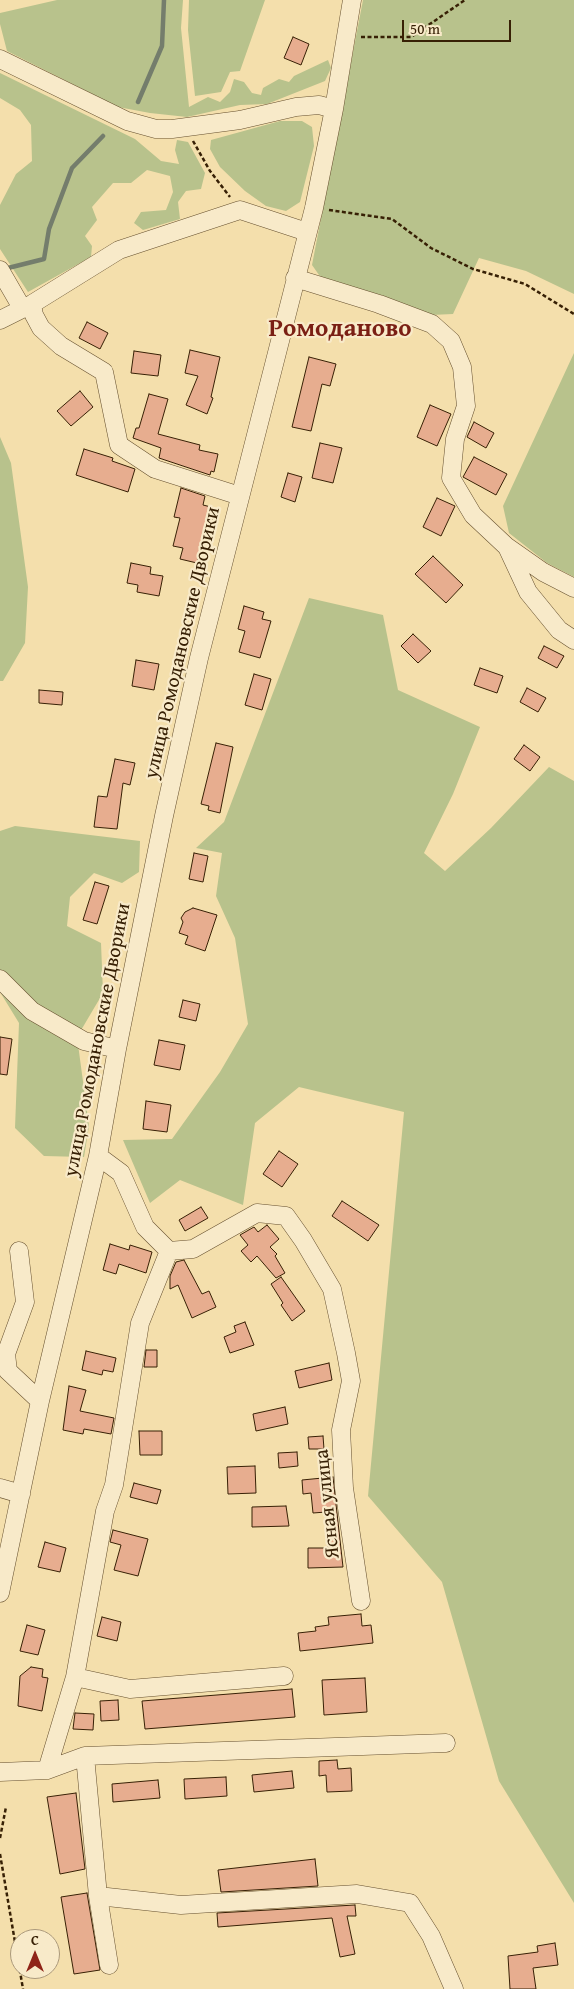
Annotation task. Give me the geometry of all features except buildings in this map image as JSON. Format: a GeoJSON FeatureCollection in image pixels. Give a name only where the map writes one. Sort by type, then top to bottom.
{"type":"FeatureCollection","features":[{"type":"Feature","properties":{"kind":"street","name":"улица Ромодановские Дворики"},"geometry":{"type":"LineString","coordinates":[[0,1593],[40,1401],[98,1156],[117,1049],[189,705],[240,496],[314,208],[334,109],[352,0]]}},
{"type":"Feature","properties":{"kind":"street"},"geometry":{"type":"LineString","coordinates":[[0,59],[127,121],[156,129],[186,128],[240,120],[296,107],[319,105],[334,109]]}},
{"type":"Feature","properties":{"kind":"street"},"geometry":{"type":"LineString","coordinates":[[0,320],[27,306],[120,250],[240,210],[307,232]]}},
{"type":"Feature","properties":{"kind":"street","name":"улица Ромодановские Дворики"},"geometry":{"type":"LineString","coordinates":[[0,270],[34,315],[41,328],[61,346],[104,372],[119,445],[154,469],[240,496]]}},
{"type":"Feature","properties":{"kind":"street"},"geometry":{"type":"LineString","coordinates":[[295,278],[379,304],[432,324],[451,341],[462,366],[466,406],[455,440],[450,478],[473,515],[506,546],[543,572],[574,588]]}},
{"type":"Feature","properties":{"kind":"street"},"geometry":{"type":"LineString","coordinates":[[506,546],[528,592],[559,630],[574,640]]}},
{"type":"Feature","properties":{"kind":"street"},"geometry":{"type":"LineString","coordinates":[[0,979],[32,1012],[84,1041],[117,1049]]}},
{"type":"Feature","properties":{"kind":"street"},"geometry":{"type":"LineString","coordinates":[[47,1770],[75,1677],[105,1511],[114,1485],[140,1323],[169,1252],[145,1227],[121,1173],[98,1156]]}},
{"type":"Feature","properties":{"kind":"street","name":"Ясная улица"},"geometry":{"type":"LineString","coordinates":[[169,1252],[193,1249],[257,1213],[286,1216],[304,1240],[332,1289],[351,1381],[341,1430],[344,1488],[361,1601]]}},
{"type":"Feature","properties":{"kind":"street"},"geometry":{"type":"LineString","coordinates":[[19,1251],[25,1302],[6,1354],[8,1371],[40,1401]]}},
{"type":"Feature","properties":{"kind":"street"},"geometry":{"type":"LineString","coordinates":[[0,1488],[20,1494]]}},
{"type":"Feature","properties":{"kind":"street"},"geometry":{"type":"LineString","coordinates":[[75,1677],[130,1689],[284,1676]]}},
{"type":"Feature","properties":{"kind":"street"},"geometry":{"type":"LineString","coordinates":[[0,1772],[47,1770],[85,1756],[446,1743]]}},
{"type":"Feature","properties":{"kind":"street"},"geometry":{"type":"LineString","coordinates":[[85,1756],[98,1896],[109,1964]]}},
{"type":"Feature","properties":{"kind":"street"},"geometry":{"type":"LineString","coordinates":[[98,1896],[182,1905],[357,1894],[410,1903],[431,1936],[454,1989]]}},
{"type":"Feature","properties":{"kind":"path"},"geometry":{"type":"LineString","coordinates":[[347,37],[411,37],[465,0]]}},
{"type":"Feature","properties":{"kind":"path"},"geometry":{"type":"LineString","coordinates":[[186,128],[210,171],[240,210]]}},
{"type":"Feature","properties":{"kind":"path"},"geometry":{"type":"LineString","coordinates":[[314,208],[392,219],[431,248],[474,269],[525,284],[574,314]]}},
{"type":"Feature","properties":{"kind":"path"},"geometry":{"type":"LineString","coordinates":[[0,1838],[6,1807]]}},
{"type":"Feature","properties":{"kind":"path"},"geometry":{"type":"LineString","coordinates":[[0,1854],[23,1989]]}},
{"type":"Feature","properties":{"kind":"green space"},"geometry":{"type":"Polygon","coordinates":[[[57,0],[183,0],[181,28],[189,107],[208,97],[220,102],[230,92],[234,79],[244,82],[252,93],[261,95],[263,88],[279,79],[289,82],[294,76],[328,60],[331,68],[325,81],[267,104],[240,105],[187,117],[118,107],[7,51],[0,24],[0,13],[57,0]]]}},
{"type":"Feature","properties":{"kind":"green space"},"geometry":{"type":"Polygon","coordinates":[[[189,0],[265,0],[240,71],[230,72],[221,92],[195,96],[188,30],[189,0]]]}},
{"type":"Feature","properties":{"kind":"green space"},"geometry":{"type":"Polygon","coordinates":[[[363,0],[574,0],[574,294],[526,271],[479,258],[453,314],[431,315],[324,282],[312,265],[363,0]]]}},
{"type":"Feature","properties":{"kind":"green space"},"geometry":{"type":"Polygon","coordinates":[[[0,73],[135,139],[161,161],[179,164],[175,150],[177,140],[188,142],[205,173],[201,189],[186,191],[178,202],[180,219],[143,230],[134,223],[141,212],[166,210],[173,192],[170,176],[147,170],[131,183],[113,183],[92,207],[97,220],[85,236],[92,246],[91,257],[28,292],[0,249],[0,205],[16,174],[32,161],[31,125],[20,110],[0,98],[0,73]]]}},
{"type":"Feature","properties":{"kind":"green space"},"geometry":{"type":"Polygon","coordinates":[[[280,121],[302,121],[312,127],[314,146],[300,202],[286,211],[266,206],[245,191],[220,167],[210,149],[211,140],[280,121]]]}},
{"type":"Feature","properties":{"kind":"green space"},"geometry":{"type":"Polygon","coordinates":[[[574,353],[574,577],[547,563],[509,533],[503,506],[574,353]]]}},
{"type":"Feature","properties":{"kind":"green space"},"geometry":{"type":"Polygon","coordinates":[[[0,437],[11,463],[28,587],[25,643],[3,681],[0,681],[0,437]]]}},
{"type":"Feature","properties":{"kind":"green space"},"geometry":{"type":"Polygon","coordinates":[[[309,598],[383,615],[398,690],[480,727],[453,794],[424,853],[445,871],[491,828],[549,767],[574,781],[574,1903],[499,1781],[442,1582],[368,1496],[404,1112],[299,1087],[255,1123],[243,1205],[180,1180],[150,1203],[123,1140],[172,1139],[220,1072],[248,1024],[235,938],[216,896],[222,853],[196,848],[224,822],[309,598]]]}},
{"type":"Feature","properties":{"kind":"green space"},"geometry":{"type":"Polygon","coordinates":[[[15,826],[140,841],[139,872],[122,883],[94,873],[70,897],[67,926],[101,943],[103,993],[77,1037],[89,1126],[84,1157],[44,1156],[15,1128],[19,1023],[0,992],[0,831],[15,826]]]}},
{"type":"Feature","properties":{"kind":"waterway"},"geometry":{"type":"LineString","coordinates":[[138,102],[162,46],[164,0]]}},
{"type":"Feature","properties":{"kind":"waterway"},"geometry":{"type":"LineString","coordinates":[[4,269],[44,259],[49,229],[72,168],[103,136]]}},
{"type":"Feature","properties":{"kind":"district","name":"Ромоданово"},"geometry":{"type":"Point","coordinates":[340,330]}}]}
